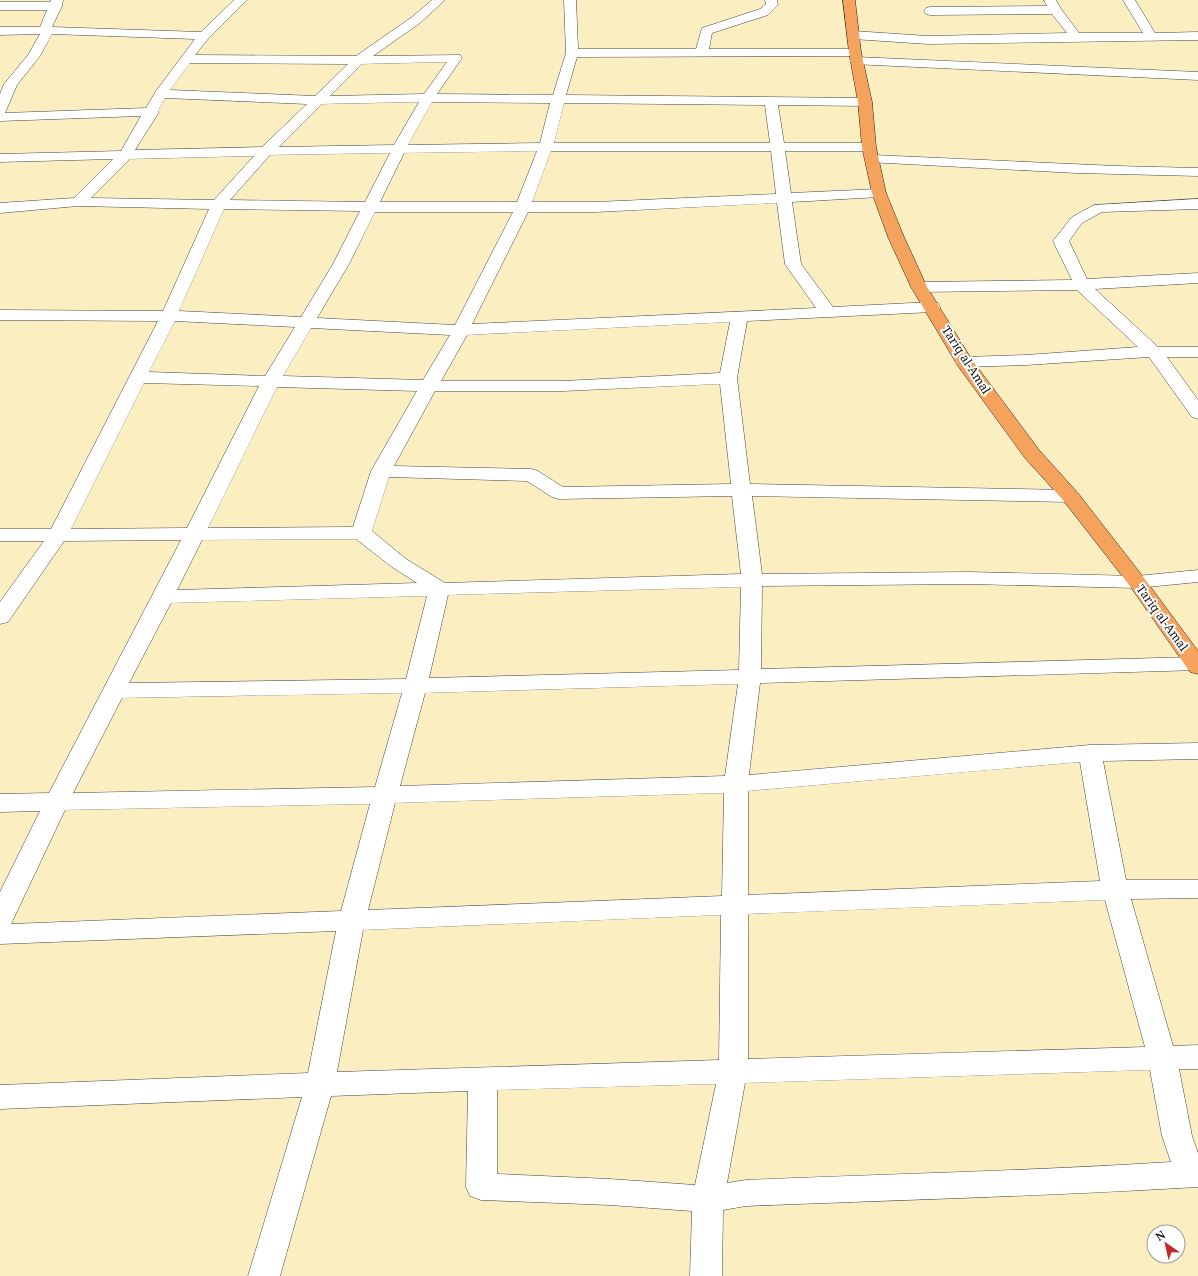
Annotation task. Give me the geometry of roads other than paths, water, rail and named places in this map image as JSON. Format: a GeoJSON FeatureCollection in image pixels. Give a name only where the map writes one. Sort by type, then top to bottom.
{"type":"FeatureCollection","features":[{"type":"Feature","properties":{"kind":"highway","name":"Tariq al-Amal"},"geometry":{"type":"LineString","coordinates":[[849,0],[854,49],[865,102],[871,153],[879,192],[896,237],[920,287],[964,362],[1032,454],[1070,496],[1137,582],[1197,666]]}},
{"type":"Feature","properties":{"kind":"street"},"geometry":{"type":"LineString","coordinates":[[78,202],[125,156],[152,112],[161,94],[186,59],[204,36],[241,0]]}},
{"type":"Feature","properties":{"kind":"street"},"geometry":{"type":"LineString","coordinates":[[0,616],[58,535],[169,316],[219,203],[266,151],[359,60],[416,20],[439,0]]}},
{"type":"Feature","properties":{"kind":"street"},"geometry":{"type":"LineString","coordinates":[[361,533],[381,472],[460,330],[523,207],[546,147],[558,99],[572,53],[570,43],[573,12],[570,0]]}},
{"type":"Feature","properties":{"kind":"street"},"geometry":{"type":"LineString","coordinates":[[702,52],[706,31],[764,12],[772,5],[771,0]]}},
{"type":"Feature","properties":{"kind":"street"},"geometry":{"type":"LineString","coordinates":[[1130,0],[1150,35]]}},
{"type":"Feature","properties":{"kind":"street"},"geometry":{"type":"LineString","coordinates":[[0,6],[57,3],[46,27],[48,30],[34,56],[11,84],[0,110]]}},
{"type":"Feature","properties":{"kind":"street"},"geometry":{"type":"LineString","coordinates":[[930,11],[1052,5],[1076,37]]}},
{"type":"Feature","properties":{"kind":"street"},"geometry":{"type":"LineString","coordinates":[[0,31],[48,30],[204,36]]}},
{"type":"Feature","properties":{"kind":"street"},"geometry":{"type":"LineString","coordinates":[[572,53],[854,49],[928,40],[1150,35],[1193,36],[1198,50]]}},
{"type":"Feature","properties":{"kind":"street"},"geometry":{"type":"LineString","coordinates":[[928,40],[935,64]]}},
{"type":"Feature","properties":{"kind":"street"},"geometry":{"type":"LineString","coordinates":[[854,49],[935,64],[1198,76]]}},
{"type":"Feature","properties":{"kind":"street"},"geometry":{"type":"LineString","coordinates":[[0,919],[56,803],[163,597],[272,380],[341,264],[399,149],[428,98],[456,58],[359,60],[186,59]]}},
{"type":"Feature","properties":{"kind":"street"},"geometry":{"type":"LineString","coordinates":[[161,94],[317,100],[428,98],[865,102]]}},
{"type":"Feature","properties":{"kind":"street"},"geometry":{"type":"LineString","coordinates":[[771,100],[776,147],[793,264],[828,312]]}},
{"type":"Feature","properties":{"kind":"street"},"geometry":{"type":"LineString","coordinates":[[0,117],[152,112]]}},
{"type":"Feature","properties":{"kind":"street"},"geometry":{"type":"LineString","coordinates":[[0,158],[399,149],[546,147],[776,147],[1081,170],[1198,172]]}},
{"type":"Feature","properties":{"kind":"street"},"geometry":{"type":"LineString","coordinates":[[0,208],[78,202],[219,203],[369,207],[596,207],[879,192]]}},
{"type":"Feature","properties":{"kind":"street"},"geometry":{"type":"LineString","coordinates":[[1198,204],[1099,208],[1077,220],[1061,241],[1082,285],[1154,352],[1198,413]]}},
{"type":"Feature","properties":{"kind":"street"},"geometry":{"type":"LineString","coordinates":[[920,287],[1082,285],[1198,278]]}},
{"type":"Feature","properties":{"kind":"street"},"geometry":{"type":"LineString","coordinates":[[1,315],[169,316],[460,330],[932,307]]}},
{"type":"Feature","properties":{"kind":"street"},"geometry":{"type":"LineString","coordinates":[[706,1276],[708,1199],[733,1071],[736,784],[750,676],[752,580],[728,378],[739,317]]}},
{"type":"Feature","properties":{"kind":"street"},"geometry":{"type":"LineString","coordinates":[[964,362],[1026,360],[1134,352],[1198,352]]}},
{"type":"Feature","properties":{"kind":"street"},"geometry":{"type":"LineString","coordinates":[[137,377],[429,386],[563,386],[728,378]]}},
{"type":"Feature","properties":{"kind":"street"},"geometry":{"type":"LineString","coordinates":[[381,472],[531,475],[559,493],[741,490],[1070,496]]}},
{"type":"Feature","properties":{"kind":"street"},"geometry":{"type":"LineString","coordinates":[[0,535],[361,533],[399,564],[439,588]]}},
{"type":"Feature","properties":{"kind":"street"},"geometry":{"type":"LineString","coordinates":[[163,597],[752,580],[970,578],[1137,582],[1198,576]]}},
{"type":"Feature","properties":{"kind":"street"},"geometry":{"type":"LineString","coordinates":[[264,1276],[320,1084],[352,919],[416,686],[439,588]]}},
{"type":"Feature","properties":{"kind":"street"},"geometry":{"type":"LineString","coordinates":[[113,691],[416,686],[750,676],[1197,666]]}},
{"type":"Feature","properties":{"kind":"street"},"geometry":{"type":"LineString","coordinates":[[0,803],[385,795],[736,784],[1090,753],[1198,751]]}},
{"type":"Feature","properties":{"kind":"street"},"geometry":{"type":"LineString","coordinates":[[484,1079],[481,1187],[610,1192],[708,1199],[746,1193],[929,1185],[1097,1180],[1194,1174],[1177,1136],[1162,1058],[1115,890],[1090,753]]}},
{"type":"Feature","properties":{"kind":"street"},"geometry":{"type":"LineString","coordinates":[[0,934],[1115,890],[1198,889]]}},
{"type":"Feature","properties":{"kind":"street"},"geometry":{"type":"LineString","coordinates":[[0,1097],[320,1084],[1198,1057]]}}]}
